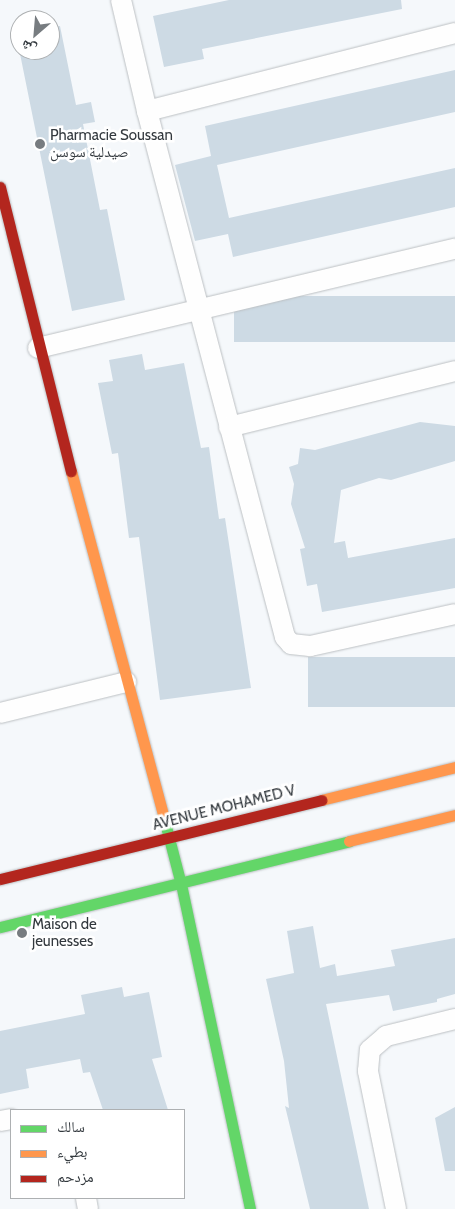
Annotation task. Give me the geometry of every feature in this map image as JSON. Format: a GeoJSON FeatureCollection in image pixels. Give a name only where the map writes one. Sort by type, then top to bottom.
{"type":"FeatureCollection","features":[{"type":"Feature","properties":{"kind":"street"},"geometry":{"type":"LineString","coordinates":[[121,0],[147,110],[281,628],[291,644],[310,646],[455,614]]}},
{"type":"Feature","properties":{"kind":"street"},"geometry":{"type":"LineString","coordinates":[[147,110],[455,33]]}},
{"type":"Feature","properties":{"kind":"street"},"geometry":{"type":"LineString","coordinates":[[0,187],[38,348],[181,884],[250,1209]]}},
{"type":"Feature","properties":{"kind":"street"},"geometry":{"type":"LineString","coordinates":[[38,348],[455,249]]}},
{"type":"Feature","properties":{"kind":"street"},"geometry":{"type":"LineString","coordinates":[[229,427],[455,371]]}},
{"type":"Feature","properties":{"kind":"street"},"geometry":{"type":"LineString","coordinates":[[0,713],[126,682]]}},
{"type":"Feature","properties":{"kind":"street","name":"AVENUE MOHAMED V"},"geometry":{"type":"LineString","coordinates":[[0,879],[455,767]]}},
{"type":"Feature","properties":{"kind":"street"},"geometry":{"type":"LineString","coordinates":[[0,927],[181,884],[455,815]]}},
{"type":"Feature","properties":{"kind":"street"},"geometry":{"type":"LineString","coordinates":[[396,1209],[368,1071],[370,1050],[386,1036],[455,1018]]}},
{"type":"Feature","properties":{"kind":"building"},"geometry":{"type":"Polygon","coordinates":[[[229,0],[401,0],[402,9],[202,49],[204,59],[164,67],[153,16],[229,0]]]}},
{"type":"Feature","properties":{"kind":"building"},"geometry":{"type":"Polygon","coordinates":[[[60,26],[76,105],[91,102],[95,122],[83,124],[100,210],[107,209],[125,300],[72,311],[21,60],[60,60],[60,26]]]}},
{"type":"Feature","properties":{"kind":"building"},"geometry":{"type":"Polygon","coordinates":[[[455,70],[455,112],[217,165],[229,218],[455,168],[455,207],[233,257],[228,234],[195,241],[175,165],[211,156],[205,126],[455,70]]]}},
{"type":"Feature","properties":{"kind":"building"},"geometry":{"type":"Polygon","coordinates":[[[234,296],[455,296],[455,342],[234,342],[234,296]]]}},
{"type":"Feature","properties":{"kind":"building"},"geometry":{"type":"Polygon","coordinates":[[[142,354],[145,370],[184,363],[201,448],[209,447],[219,519],[225,518],[251,688],[160,700],[139,537],[129,538],[118,453],[112,454],[98,383],[113,381],[109,360],[142,354]]]}},
{"type":"Feature","properties":{"kind":"building"},"geometry":{"type":"Polygon","coordinates":[[[420,422],[455,426],[455,461],[391,480],[379,478],[341,490],[334,543],[345,541],[348,558],[455,538],[455,588],[322,612],[317,584],[307,586],[300,549],[305,548],[291,504],[294,484],[289,467],[298,464],[300,448],[315,450],[420,422]]]}},
{"type":"Feature","properties":{"kind":"building"},"geometry":{"type":"Polygon","coordinates":[[[308,657],[455,657],[455,707],[308,707],[308,657]]]}},
{"type":"Feature","properties":{"kind":"building"},"geometry":{"type":"Polygon","coordinates":[[[313,926],[320,968],[335,964],[337,976],[395,966],[391,950],[455,938],[455,994],[437,999],[437,1002],[393,1011],[389,995],[326,1004],[369,1209],[310,1209],[285,1106],[289,1108],[284,1061],[266,979],[294,973],[287,931],[313,926]]]}},
{"type":"Feature","properties":{"kind":"building"},"geometry":{"type":"Polygon","coordinates":[[[122,987],[124,997],[149,992],[162,1057],[152,1059],[168,1109],[103,1109],[90,1072],[83,1073],[80,1059],[26,1069],[29,1088],[0,1094],[0,1031],[85,1014],[81,995],[122,987]]]}},
{"type":"Feature","properties":{"kind":"building"},"geometry":{"type":"Polygon","coordinates":[[[455,1107],[455,1171],[445,1171],[435,1118],[455,1107]]]}},
{"type":"Feature","properties":{"kind":"traffic: fast"},"geometry":{"type":"LineString","coordinates":[[163,815],[181,884],[250,1209]]}},
{"type":"Feature","properties":{"kind":"traffic: fast"},"geometry":{"type":"LineString","coordinates":[[0,927],[349,841]]}},
{"type":"Feature","properties":{"kind":"traffic: slow"},"geometry":{"type":"LineString","coordinates":[[71,471],[163,815]]}},
{"type":"Feature","properties":{"kind":"traffic: slow"},"geometry":{"type":"LineString","coordinates":[[321,800],[455,767]]}},
{"type":"Feature","properties":{"kind":"traffic: slow"},"geometry":{"type":"LineString","coordinates":[[349,841],[455,815]]}},
{"type":"Feature","properties":{"kind":"traffic: jam"},"geometry":{"type":"LineString","coordinates":[[0,187],[71,471]]}},
{"type":"Feature","properties":{"kind":"traffic: jam"},"geometry":{"type":"LineString","coordinates":[[0,879],[321,800]]}},
{"type":"Feature","properties":{"kind":"place","name":"Pharmacie Soussan صيدلية سوسن"},"geometry":{"type":"Point","coordinates":[40,144]}},
{"type":"Feature","properties":{"kind":"place","name":"Maison de jeunesses"},"geometry":{"type":"Point","coordinates":[22,933]}}]}
